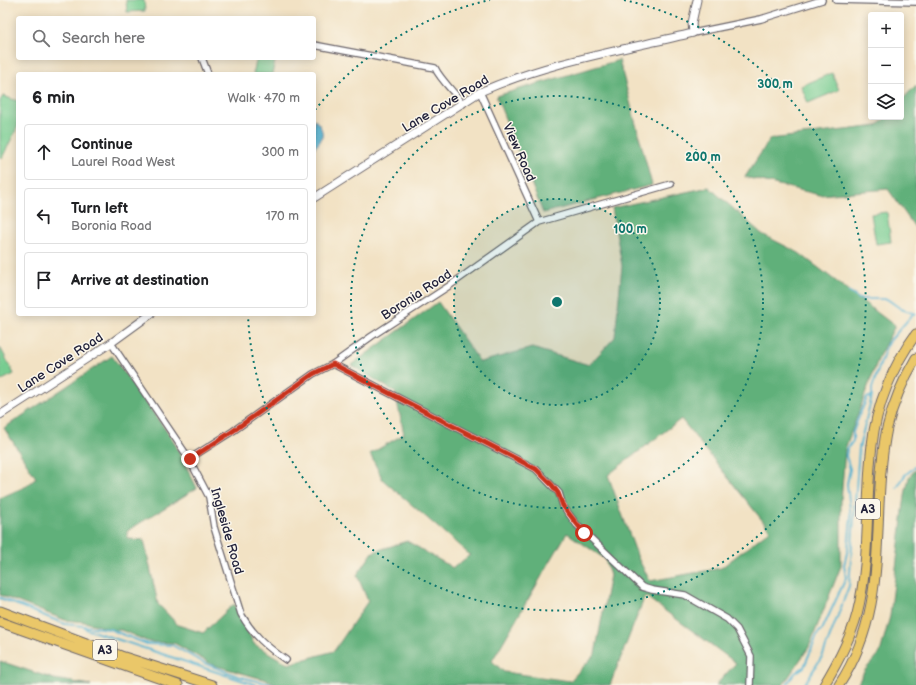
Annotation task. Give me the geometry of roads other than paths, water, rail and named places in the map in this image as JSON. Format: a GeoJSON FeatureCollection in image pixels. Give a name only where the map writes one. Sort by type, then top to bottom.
{"type":"FeatureCollection","features":[{"type":"Feature","properties":{"kind":"highway","name":"A3"},"geometry":{"type":"LineString","coordinates":[[824,685],[842,655],[857,614],[864,571],[872,444],[878,415],[890,379],[906,346],[916,334]]}},
{"type":"Feature","properties":{"kind":"highway","name":"A3"},"geometry":{"type":"LineString","coordinates":[[839,685],[847,672],[868,622],[877,567],[882,460],[894,404],[907,373],[916,358]]}},
{"type":"Feature","properties":{"kind":"highway","name":"A3"},"geometry":{"type":"LineString","coordinates":[[0,611],[121,656],[212,685]]}},
{"type":"Feature","properties":{"kind":"highway","name":"A3"},"geometry":{"type":"LineString","coordinates":[[0,622],[178,685]]}},
{"type":"Feature","properties":{"kind":"street"},"geometry":{"type":"LineString","coordinates":[[697,0],[692,23],[693,33],[761,19],[822,0]]}},
{"type":"Feature","properties":{"kind":"street"},"geometry":{"type":"LineString","coordinates":[[836,0],[916,2]]}},
{"type":"Feature","properties":{"kind":"street","name":"Lane Cove Road"},"geometry":{"type":"LineString","coordinates":[[316,197],[480,92],[510,79],[540,69],[693,33]]}},
{"type":"Feature","properties":{"kind":"street"},"geometry":{"type":"LineString","coordinates":[[316,45],[435,68],[438,76],[451,88],[463,104]]}},
{"type":"Feature","properties":{"kind":"street"},"geometry":{"type":"LineString","coordinates":[[203,60],[207,72]]}},
{"type":"Feature","properties":{"kind":"street","name":"View Road"},"geometry":{"type":"LineString","coordinates":[[480,92],[539,222]]}},
{"type":"Feature","properties":{"kind":"street","name":"Boronia Road"},"geometry":{"type":"LineString","coordinates":[[190,459],[233,431],[313,374],[333,364],[372,336],[449,286],[539,222],[672,184]]}},
{"type":"Feature","properties":{"kind":"street","name":"Lane Cove Road"},"geometry":{"type":"LineString","coordinates":[[0,415],[111,343],[148,316]]}},
{"type":"Feature","properties":{"kind":"street","name":"Ingleside Road"},"geometry":{"type":"LineString","coordinates":[[111,343],[190,459],[209,497],[216,533],[241,614],[249,627],[264,644],[286,660]]}},
{"type":"Feature","properties":{"kind":"street"},"geometry":{"type":"LineString","coordinates":[[333,364],[536,469],[556,489],[563,506],[584,533],[609,553],[642,586],[652,590],[685,595],[727,619],[737,630],[751,656],[750,685]]}},
{"type":"Feature","properties":{"kind":"water"},"geometry":{"type":"Polygon","coordinates":[[[316,121],[322,130],[322,138],[316,146],[316,121]]]}},
{"type":"Feature","properties":{"kind":"waterway"},"geometry":{"type":"LineString","coordinates":[[849,292],[859,299],[887,299],[901,309],[916,314]]}},
{"type":"Feature","properties":{"kind":"waterway"},"geometry":{"type":"LineString","coordinates":[[804,685],[823,655],[849,586],[859,448],[872,396],[872,388],[887,344],[913,314]]}},
{"type":"Feature","properties":{"kind":"waterway"},"geometry":{"type":"LineString","coordinates":[[787,684],[795,673],[804,667],[818,633],[822,630],[846,578],[844,565],[848,549],[851,517],[847,484],[850,469],[846,456],[847,449],[853,441],[853,432],[861,411],[867,398],[872,396]]}},
{"type":"Feature","properties":{"kind":"waterway"},"geometry":{"type":"LineString","coordinates":[[897,488],[905,475],[916,466]]}},
{"type":"Feature","properties":{"kind":"waterway"},"geometry":{"type":"LineString","coordinates":[[0,598],[65,624],[109,629],[147,644],[172,645],[204,663],[237,676],[274,685]]}},
{"type":"Feature","properties":{"kind":"waterway"},"geometry":{"type":"LineString","coordinates":[[85,626],[86,629],[256,685]]}}]}
